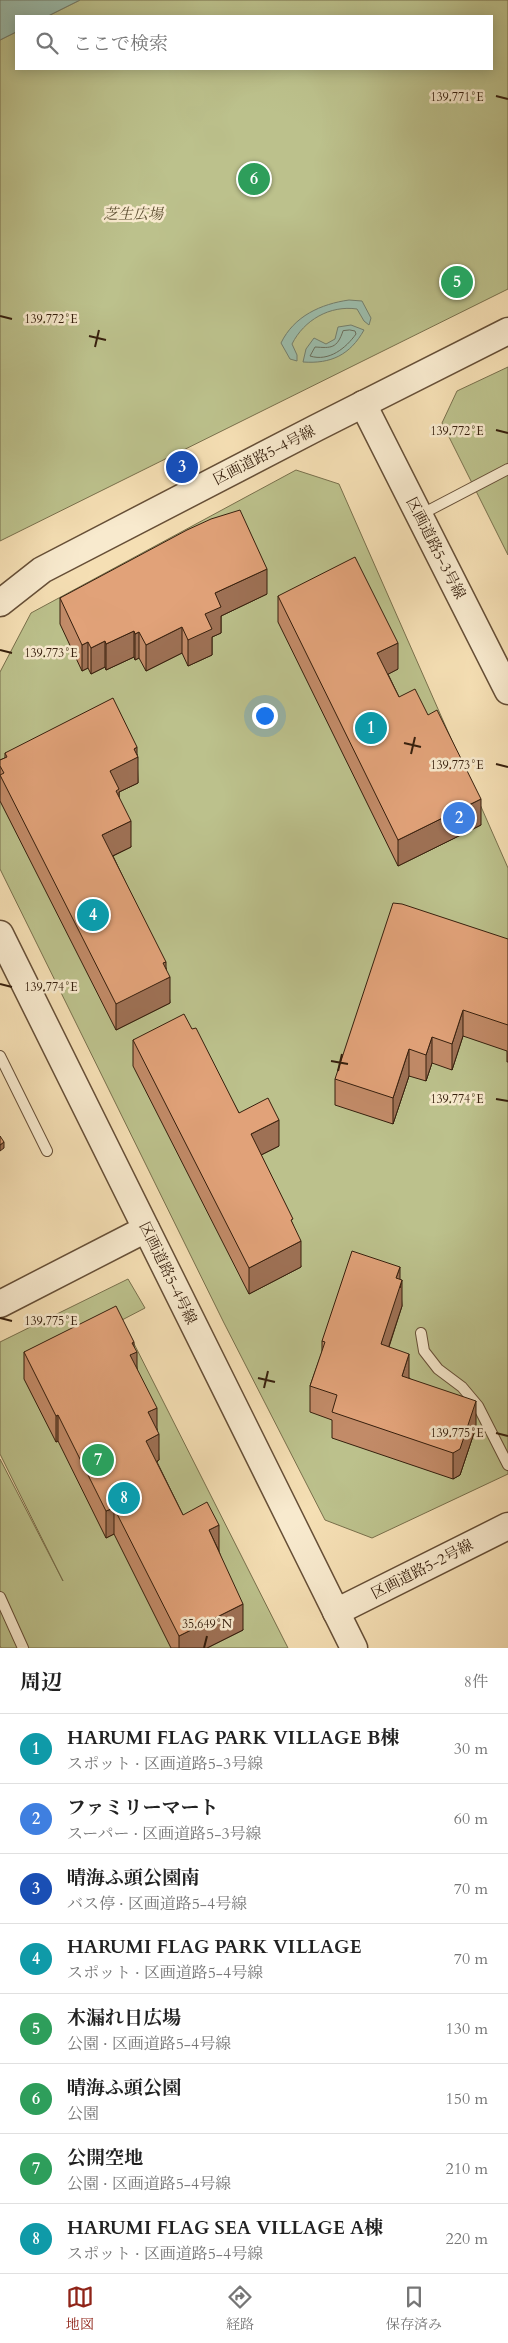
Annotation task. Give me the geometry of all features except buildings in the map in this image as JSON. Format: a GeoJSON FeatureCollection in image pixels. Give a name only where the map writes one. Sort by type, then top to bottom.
{"type":"FeatureCollection","features":[{"type":"Feature","properties":{"kind":"street","name":"区画道路5-4号線"},"geometry":{"type":"LineString","coordinates":[[0,603],[42,570],[508,331]]}},
{"type":"Feature","properties":{"kind":"street","name":"区画道路5-3号線"},"geometry":{"type":"LineString","coordinates":[[363,404],[508,691]]}},
{"type":"Feature","properties":{"kind":"street","name":"区画道路5-4号線"},"geometry":{"type":"LineString","coordinates":[[0,934],[354,1648]]}},
{"type":"Feature","properties":{"kind":"street"},"geometry":{"type":"LineString","coordinates":[[0,1304],[146,1229]]}},
{"type":"Feature","properties":{"kind":"street","name":"区画道路5-2号線"},"geometry":{"type":"LineString","coordinates":[[336,1612],[508,1526]]}},
{"type":"Feature","properties":{"kind":"lane"},"geometry":{"type":"LineString","coordinates":[[420,516],[508,469]]}},
{"type":"Feature","properties":{"kind":"lane"},"geometry":{"type":"LineString","coordinates":[[0,1056],[47,1151]]}},
{"type":"Feature","properties":{"kind":"lane"},"geometry":{"type":"LineString","coordinates":[[421,1333],[424,1351],[438,1369],[462,1387],[478,1406],[508,1465]]}},
{"type":"Feature","properties":{"kind":"lane"},"geometry":{"type":"LineString","coordinates":[[0,1597],[23,1648]]}},
{"type":"Feature","properties":{"kind":"green space","name":"芝生広場"},"geometry":{"type":"Polygon","coordinates":[[[80,0],[508,0],[508,289],[0,541],[0,40],[15,32],[15,70],[493,70],[493,15],[50,15],[80,0]]]}},
{"type":"Feature","properties":{"kind":"green space"},"geometry":{"type":"Polygon","coordinates":[[[508,367],[508,555],[442,423],[457,391],[508,367]]]}},
{"type":"Feature","properties":{"kind":"green space"},"geometry":{"type":"Polygon","coordinates":[[[296,470],[339,484],[508,868],[508,1474],[372,1538],[325,1520],[224,1323],[0,869],[0,672],[31,613],[296,470]]]}},
{"type":"Feature","properties":{"kind":"green space"},"geometry":{"type":"Polygon","coordinates":[[[128,1279],[145,1308],[122,1320],[288,1648],[1,1648],[0,1646],[0,1459],[63,1581],[0,1454],[0,1342],[128,1279]]]}},
{"type":"Feature","properties":{"kind":"water"},"geometry":{"type":"Polygon","coordinates":[[[0,0],[80,0],[50,15],[15,15],[15,32],[0,40],[0,0]]]}},
{"type":"Feature","properties":{"kind":"water"},"geometry":{"type":"Polygon","coordinates":[[[349,300],[362,301],[371,318],[369,325],[364,321],[357,309],[337,309],[328,312],[311,321],[297,335],[292,344],[297,355],[297,361],[290,359],[281,343],[293,325],[319,308],[349,300]]]}},
{"type":"Feature","properties":{"kind":"water"},"geometry":{"type":"Polygon","coordinates":[[[351,325],[364,330],[359,339],[346,352],[331,359],[303,362],[306,349],[314,338],[326,344],[335,339],[338,327],[351,325]]]}},
{"type":"Feature","properties":{"kind":"place","name":"晴海ふ頭公園"},"geometry":{"type":"Point","coordinates":[254,179]}},
{"type":"Feature","properties":{"kind":"place","name":"木漏れ日広場"},"geometry":{"type":"Point","coordinates":[457,282]}},
{"type":"Feature","properties":{"kind":"place","name":"晴海ふ頭公園南"},"geometry":{"type":"Point","coordinates":[182,467]}},
{"type":"Feature","properties":{"kind":"place","name":"HARUMI FLAG PARK VILLAGE B棟"},"geometry":{"type":"Point","coordinates":[371,728]}},
{"type":"Feature","properties":{"kind":"place","name":"ファミリーマート"},"geometry":{"type":"Point","coordinates":[459,818]}},
{"type":"Feature","properties":{"kind":"place","name":"HARUMI FLAG PARK VILLAGE"},"geometry":{"type":"Point","coordinates":[93,915]}},
{"type":"Feature","properties":{"kind":"place","name":"公開空地"},"geometry":{"type":"Point","coordinates":[98,1460]}},
{"type":"Feature","properties":{"kind":"place","name":"HARUMI FLAG SEA VILLAGE A棟"},"geometry":{"type":"Point","coordinates":[124,1498]}}]}
